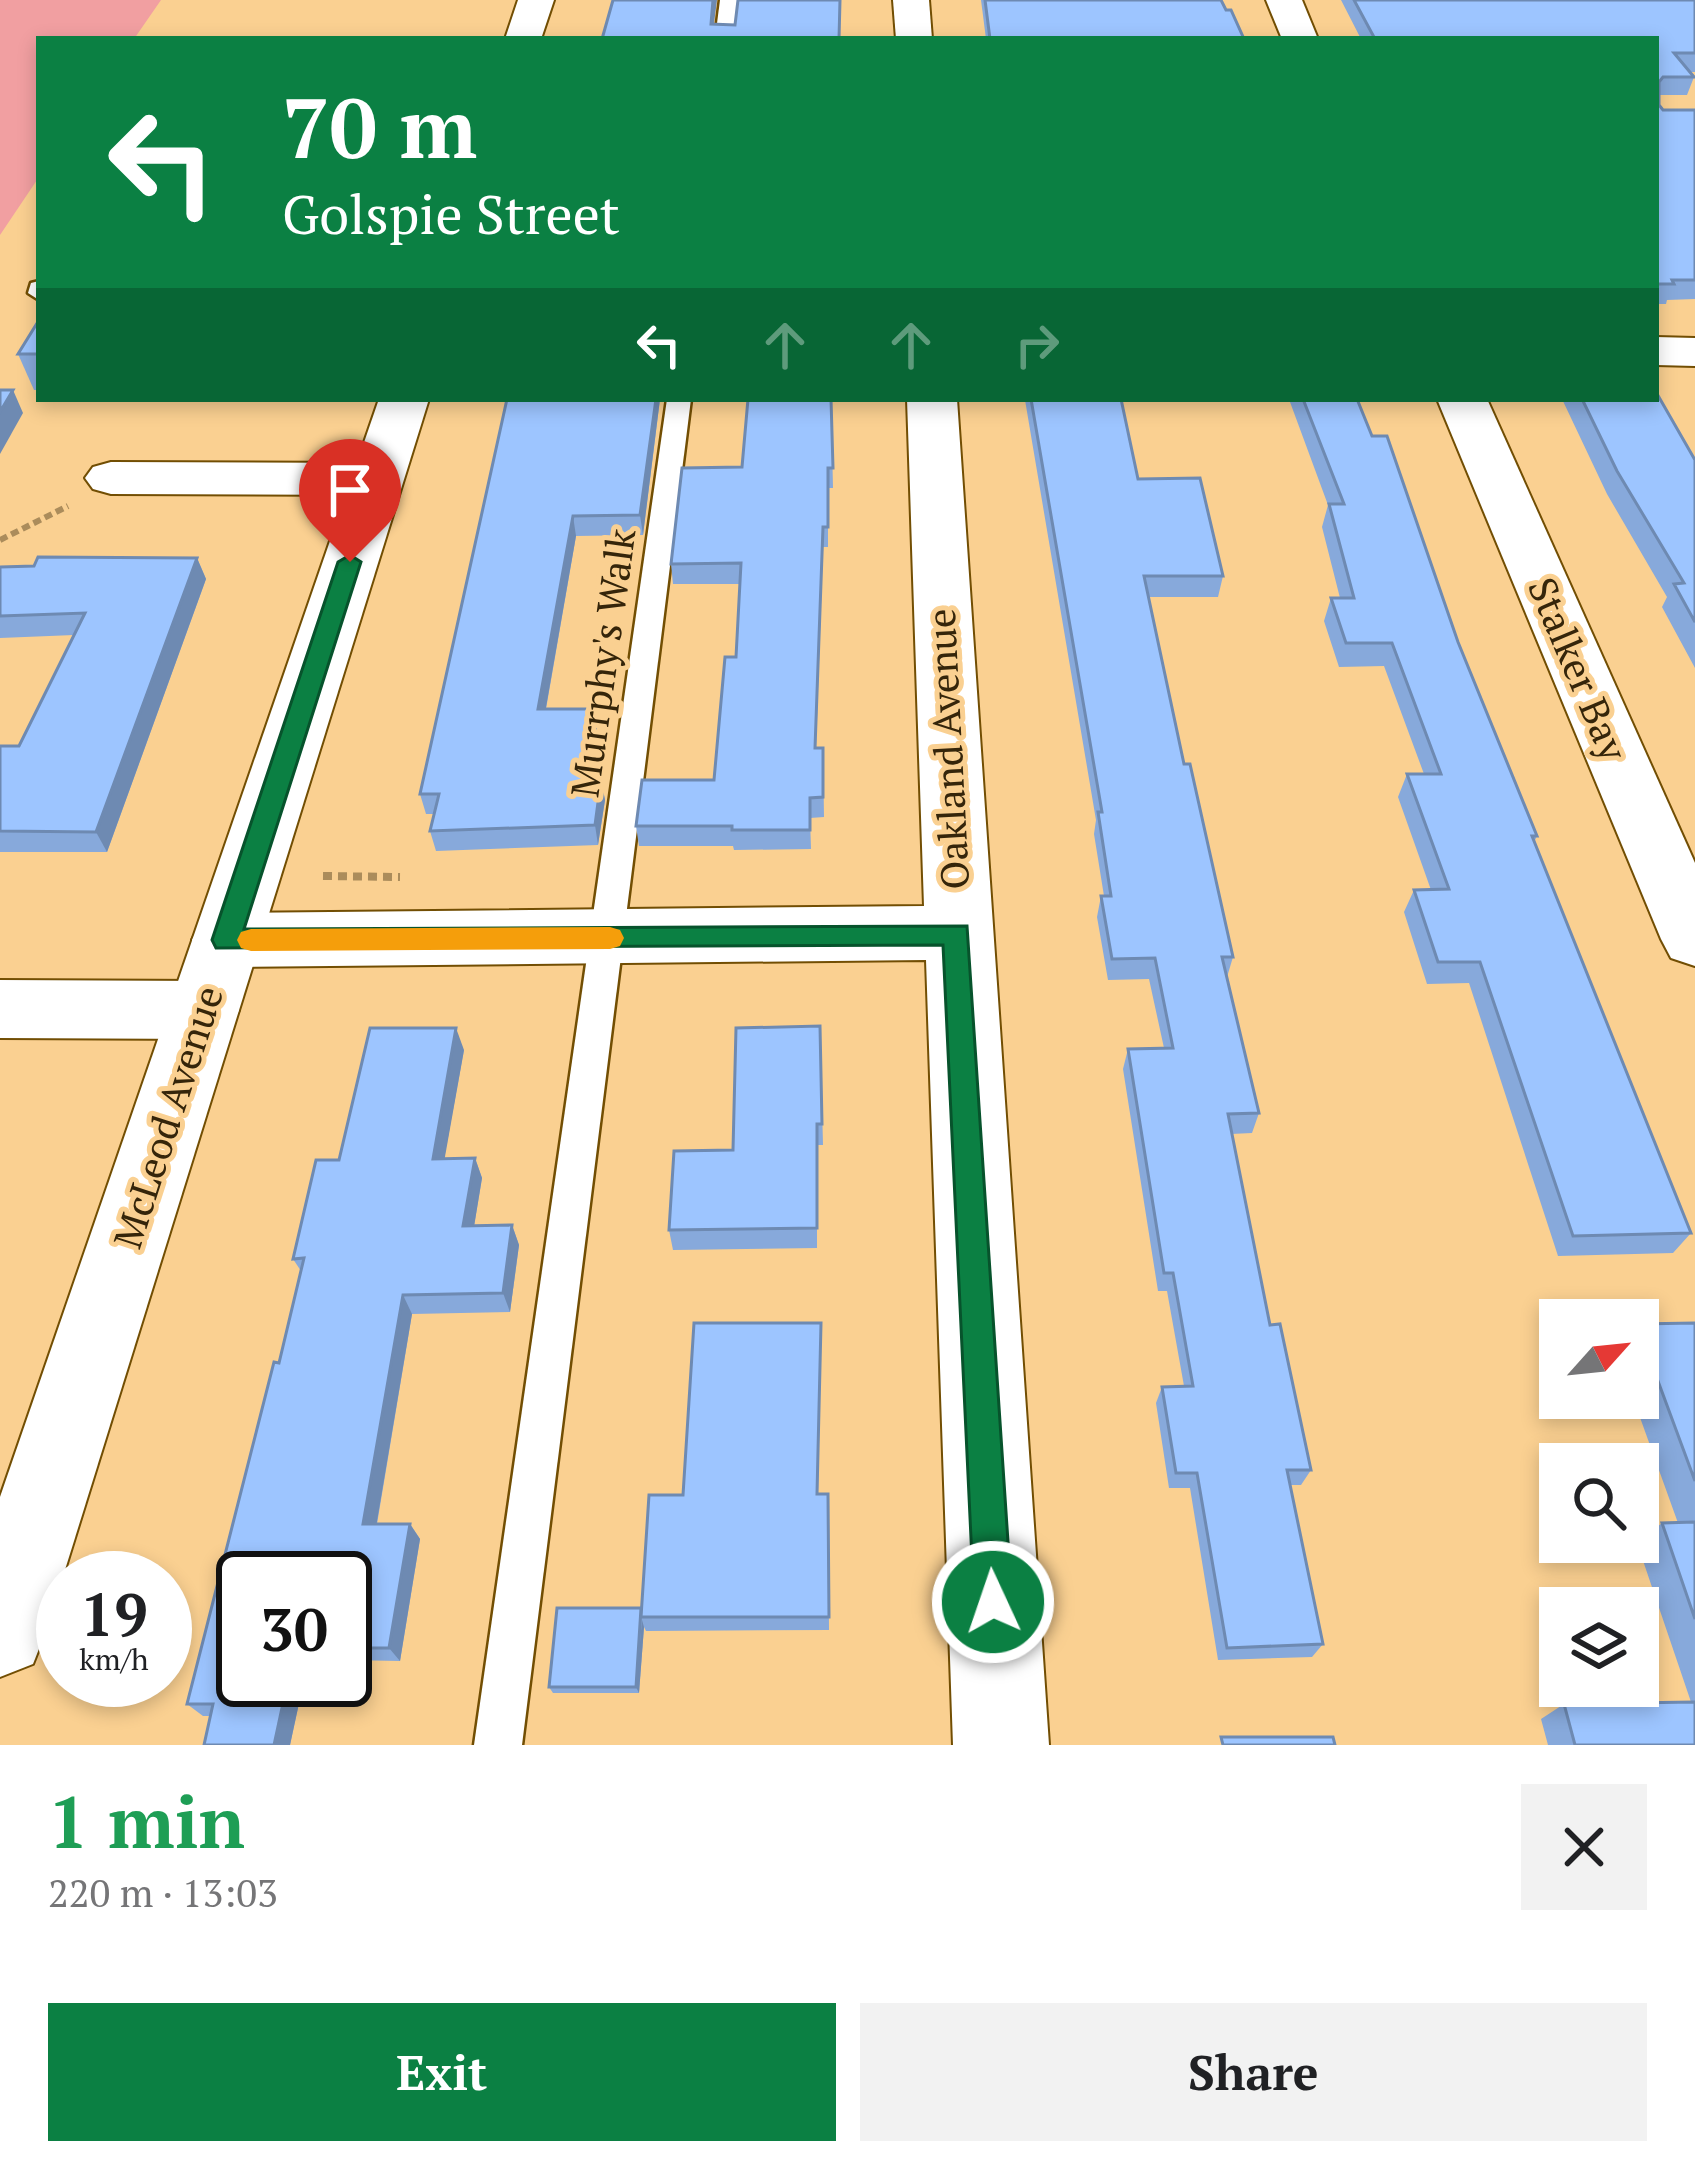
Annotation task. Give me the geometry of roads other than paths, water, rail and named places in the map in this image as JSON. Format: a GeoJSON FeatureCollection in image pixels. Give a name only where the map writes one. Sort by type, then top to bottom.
{"type":"FeatureCollection","features":[{"type":"Feature","properties":{"kind":"street"},"geometry":{"type":"LineString","coordinates":[[524,36],[536,0]]}},
{"type":"Feature","properties":{"kind":"street"},"geometry":{"type":"LineString","coordinates":[[911,0],[914,36]]}},
{"type":"Feature","properties":{"kind":"street"},"geometry":{"type":"LineString","coordinates":[[1284,0],[1299,36]]}},
{"type":"Feature","properties":{"kind":"street"},"geometry":{"type":"LineString","coordinates":[[1659,352],[1695,352]]}},
{"type":"Feature","properties":{"kind":"street","name":"McLeod Avenue"},"geometry":{"type":"LineString","coordinates":[[0,1630],[403,402]]}},
{"type":"Feature","properties":{"kind":"street","name":"Oakland Avenue"},"geometry":{"type":"LineString","coordinates":[[932,402],[1001,1745]]}},
{"type":"Feature","properties":{"kind":"street","name":"Stalker Bay"},"geometry":{"type":"LineString","coordinates":[[1463,402],[1695,939]]}},
{"type":"Feature","properties":{"kind":"street"},"geometry":{"type":"LineString","coordinates":[[111,478],[377,479]]}},
{"type":"Feature","properties":{"kind":"street"},"geometry":{"type":"LineString","coordinates":[[226,940],[957,934]]}},
{"type":"Feature","properties":{"kind":"street"},"geometry":{"type":"LineString","coordinates":[[0,1009],[204,1010]]}},
{"type":"Feature","properties":{"kind":"lane"},"geometry":{"type":"LineString","coordinates":[[724,36],[729,0]]}},
{"type":"Feature","properties":{"kind":"lane","name":"Murrphy's Walk"},"geometry":{"type":"LineString","coordinates":[[498,1745],[679,402]]}}]}
